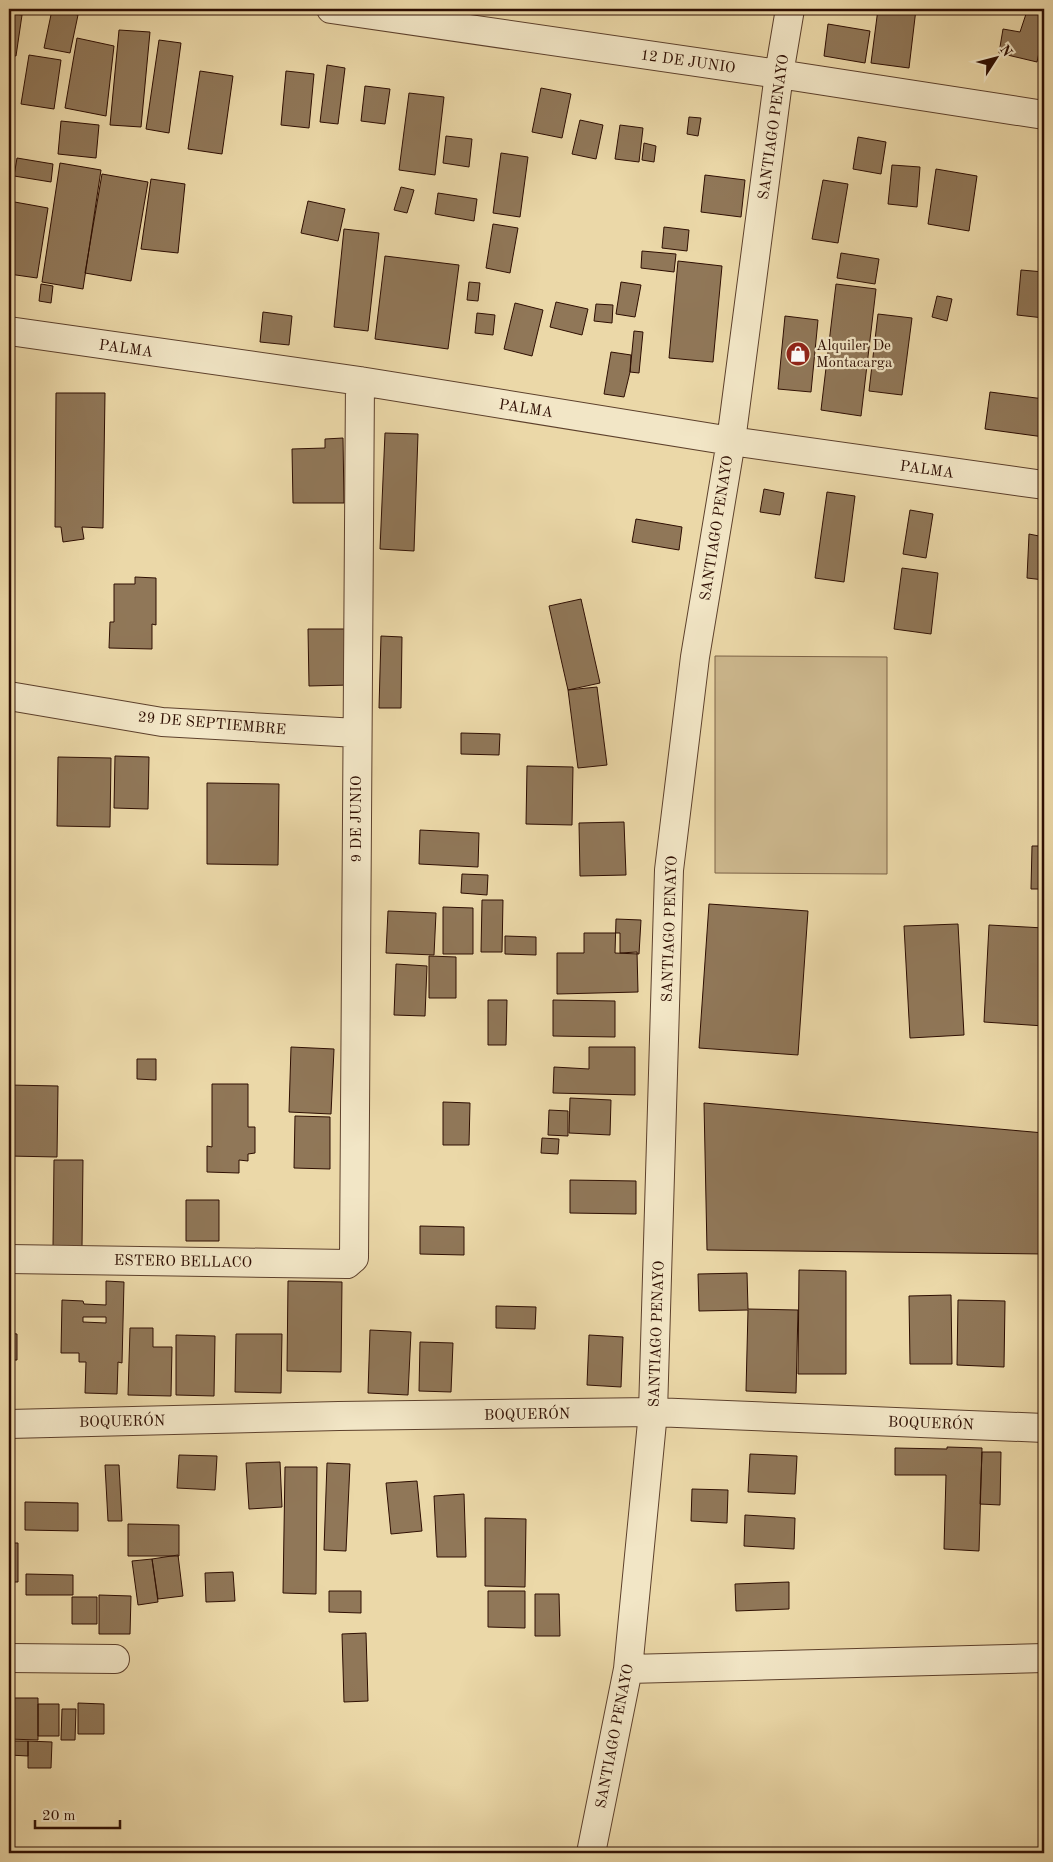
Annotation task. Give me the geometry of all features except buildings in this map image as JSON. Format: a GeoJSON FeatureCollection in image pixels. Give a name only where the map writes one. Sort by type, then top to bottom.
{"type":"FeatureCollection","features":[{"type":"Feature","properties":{"kind":"street","name":"12 DE JUNIO"},"geometry":{"type":"LineString","coordinates":[[331,9],[779,74],[1044,115]]}},
{"type":"Feature","properties":{"kind":"street","name":"SANTIAGO PENAYO"},"geometry":{"type":"LineString","coordinates":[[591,1853],[628,1670],[653,1412],[669,870],[695,657],[730,441],[779,74],[790,9]]}},
{"type":"Feature","properties":{"kind":"street","name":"PALMA"},"geometry":{"type":"LineString","coordinates":[[9,331],[360,381],[730,441],[1044,485]]}},
{"type":"Feature","properties":{"kind":"street","name":"9 DE JUNIO"},"geometry":{"type":"LineString","coordinates":[[354,1258],[356,733],[360,381]]}},
{"type":"Feature","properties":{"kind":"street","name":"29 DE SEPTIEMBRE"},"geometry":{"type":"LineString","coordinates":[[9,696],[162,722],[356,733]]}},
{"type":"Feature","properties":{"kind":"street","name":"ESTERO BELLACO"},"geometry":{"type":"LineString","coordinates":[[9,1259],[347,1264],[354,1258]]}},
{"type":"Feature","properties":{"kind":"street","name":"BOQUERÓN"},"geometry":{"type":"LineString","coordinates":[[9,1424],[339,1416],[653,1412],[1044,1428]]}},
{"type":"Feature","properties":{"kind":"street"},"geometry":{"type":"LineString","coordinates":[[9,1658],[114,1659]]}},
{"type":"Feature","properties":{"kind":"street"},"geometry":{"type":"LineString","coordinates":[[628,1670],[1044,1658]]}},
{"type":"Feature","properties":{"kind":"shaded area"},"geometry":{"type":"Polygon","coordinates":[[[715,656],[887,657],[887,874],[715,873],[715,656]]]}},
{"type":"Feature","properties":{"kind":"place","name":"Alquiler De Montacarga"},"geometry":{"type":"Point","coordinates":[798,354]}}]}
